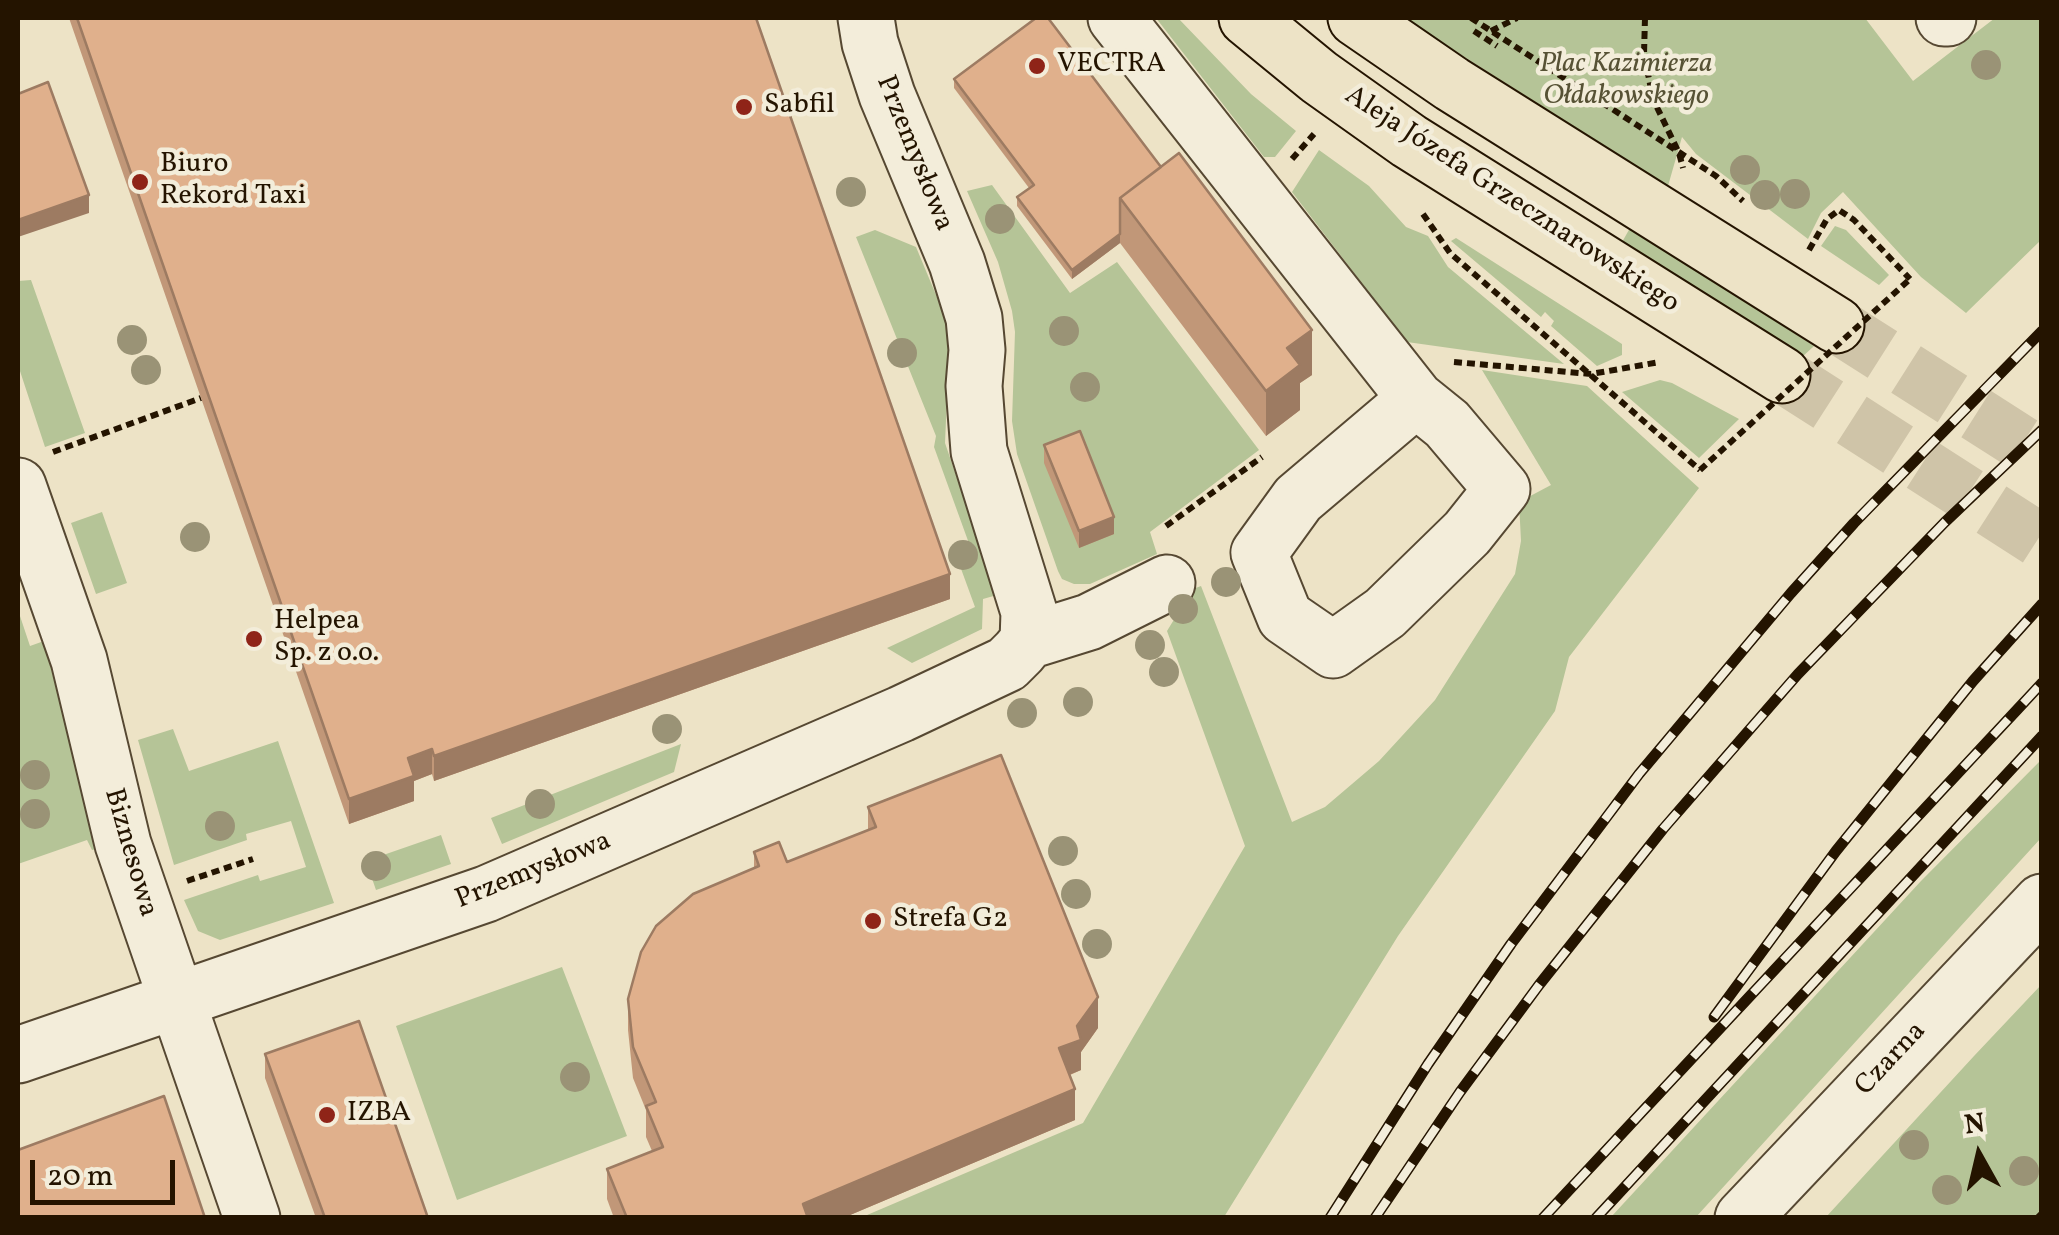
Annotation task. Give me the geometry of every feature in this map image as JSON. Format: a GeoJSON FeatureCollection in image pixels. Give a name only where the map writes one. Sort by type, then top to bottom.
{"type":"FeatureCollection","features":[{"type":"Feature","properties":{"kind":"main road","name":"Aleja Józefa Grzecznarowskiego"},"geometry":{"type":"LineString","coordinates":[[1247,18],[1306,68],[1410,141],[1782,375]]}},
{"type":"Feature","properties":{"kind":"main road"},"geometry":{"type":"LineString","coordinates":[[1356,18],[1452,84],[1836,326]]}},
{"type":"Feature","properties":{"kind":"street","name":"Przemysłowa"},"geometry":{"type":"LineString","coordinates":[[866,18],[886,95],[958,263],[974,318],[979,451],[1026,598],[1028,640]]}},
{"type":"Feature","properties":{"kind":"street"},"geometry":{"type":"LineString","coordinates":[[1116,18],[1416,399],[1447,424],[1502,488],[1467,533],[1385,613],[1332,650],[1285,618],[1259,553],[1298,500],[1416,399]]}},
{"type":"Feature","properties":{"kind":"street","name":"Biznesowa"},"geometry":{"type":"LineString","coordinates":[[30,471],[123,844],[252,1218]]}},
{"type":"Feature","properties":{"kind":"street","name":"Przemysłowa"},"geometry":{"type":"LineString","coordinates":[[18,1056],[486,894],[985,675],[1007,664],[1028,640],[1089,622],[1167,583]]}},
{"type":"Feature","properties":{"kind":"street","name":"Czarna"},"geometry":{"type":"LineString","coordinates":[[1743,1218],[2042,902]]}},
{"type":"Feature","properties":{"kind":"path"},"geometry":{"type":"LineString","coordinates":[[1471,18],[1716,176],[1751,208]]}},
{"type":"Feature","properties":{"kind":"path"},"geometry":{"type":"LineString","coordinates":[[1483,36],[1517,18]]}},
{"type":"Feature","properties":{"kind":"path"},"geometry":{"type":"LineString","coordinates":[[1645,18],[1644,54],[1652,100],[1683,168]]}},
{"type":"Feature","properties":{"kind":"path"},"geometry":{"type":"LineString","coordinates":[[1421,212],[1450,253],[1700,470],[1910,278],[1840,210],[1828,218],[1809,251]]}},
{"type":"Feature","properties":{"kind":"path"},"geometry":{"type":"LineString","coordinates":[[1798,244],[1824,262]]}},
{"type":"Feature","properties":{"kind":"path"},"geometry":{"type":"LineString","coordinates":[[30,471],[201,398]]}},
{"type":"Feature","properties":{"kind":"path"},"geometry":{"type":"LineString","coordinates":[[172,886],[253,859]]}},
{"type":"Feature","properties":{"kind":"green space"},"geometry":{"type":"Polygon","coordinates":[[[1156,18],[1178,18],[1251,94],[1296,131],[1275,157],[1264,157],[1156,18]]]}},
{"type":"Feature","properties":{"kind":"green space","name":"Plac Kazimierza Ołdakowskiego"},"geometry":{"type":"Polygon","coordinates":[[[1403,18],[1865,18],[1913,81],[1995,18],[2041,18],[2041,240],[1966,313],[1921,277],[1843,192],[1821,213],[1808,239],[1696,154],[1682,137],[1668,186],[1403,18]]]}},
{"type":"Feature","properties":{"kind":"green space"},"geometry":{"type":"Polygon","coordinates":[[[1319,150],[1369,186],[1406,227],[1428,236],[1448,267],[1564,364],[1407,342],[1292,192],[1319,150]]]}},
{"type":"Feature","properties":{"kind":"green space"},"geometry":{"type":"Polygon","coordinates":[[[992,185],[1070,293],[1117,262],[1259,450],[1150,532],[1157,554],[1090,584],[1062,579],[1017,454],[1012,421],[1012,311],[998,262],[967,191],[992,185]]]}},
{"type":"Feature","properties":{"kind":"green space"},"geometry":{"type":"Polygon","coordinates":[[[1835,226],[1846,230],[1889,275],[1879,285],[1821,246],[1835,226]]]}},
{"type":"Feature","properties":{"kind":"green space"},"geometry":{"type":"Polygon","coordinates":[[[1630,228],[1814,346],[1802,357],[1621,244],[1630,228]]]}},
{"type":"Feature","properties":{"kind":"green space"},"geometry":{"type":"Polygon","coordinates":[[[875,230],[916,247],[944,314],[949,352],[945,443],[997,595],[983,599],[982,629],[912,663],[887,648],[975,607],[960,566],[975,560],[934,447],[936,436],[856,237],[875,230]]]}},
{"type":"Feature","properties":{"kind":"green space"},"geometry":{"type":"Polygon","coordinates":[[[1456,238],[1622,344],[1622,355],[1597,366],[1551,326],[1554,321],[1545,312],[1541,317],[1451,241],[1456,238]]]}},
{"type":"Feature","properties":{"kind":"green space"},"geometry":{"type":"Polygon","coordinates":[[[31,280],[85,433],[45,447],[18,365],[18,281],[31,280]]]}},
{"type":"Feature","properties":{"kind":"green space"},"geometry":{"type":"Polygon","coordinates":[[[1482,370],[1587,386],[1699,488],[1569,657],[1555,711],[1398,936],[1224,1217],[860,1218],[1083,1123],[1245,846],[1167,631],[1178,613],[1172,597],[1201,586],[1292,822],[1325,807],[1379,761],[1435,700],[1515,574],[1521,541],[1519,502],[1551,485],[1482,370]]]}},
{"type":"Feature","properties":{"kind":"green space"},"geometry":{"type":"Polygon","coordinates":[[[1660,380],[1739,419],[1699,458],[1622,392],[1660,380]]]}},
{"type":"Feature","properties":{"kind":"green space"},"geometry":{"type":"Polygon","coordinates":[[[102,512],[127,583],[96,594],[71,523],[102,512]]]}},
{"type":"Feature","properties":{"kind":"green space"},"geometry":{"type":"Polygon","coordinates":[[[18,610],[30,646],[44,641],[97,849],[92,850],[87,840],[18,864],[18,610]]]}},
{"type":"Feature","properties":{"kind":"green space"},"geometry":{"type":"Polygon","coordinates":[[[173,729],[189,771],[278,741],[334,903],[220,940],[198,931],[184,900],[258,875],[260,881],[306,867],[291,821],[246,834],[247,840],[174,865],[138,740],[173,729]]]}},
{"type":"Feature","properties":{"kind":"green space"},"geometry":{"type":"Polygon","coordinates":[[[681,744],[674,772],[502,844],[491,818],[681,744]]]}},
{"type":"Feature","properties":{"kind":"green space"},"geometry":{"type":"Polygon","coordinates":[[[2041,760],[2041,838],[1696,1217],[1611,1217],[1921,881],[2041,760]]]}},
{"type":"Feature","properties":{"kind":"green space"},"geometry":{"type":"Polygon","coordinates":[[[441,835],[451,864],[376,890],[366,861],[441,835]]]}},
{"type":"Feature","properties":{"kind":"green space"},"geometry":{"type":"Polygon","coordinates":[[[562,967],[627,1136],[457,1200],[396,1026],[562,967]]]}},
{"type":"Feature","properties":{"kind":"green space"},"geometry":{"type":"Polygon","coordinates":[[[2041,985],[2041,1217],[1826,1217],[1974,1056],[2041,985]]]}},
{"type":"Feature","properties":{"kind":"building"},"geometry":{"type":"Polygon","coordinates":[[[77,18],[756,18],[950,574],[434,756],[432,749],[408,758],[414,776],[349,799],[77,18]]]}},
{"type":"Feature","properties":{"kind":"building"},"geometry":{"type":"Polygon","coordinates":[[[1036,18],[1048,18],[1161,167],[1120,198],[1120,234],[1072,270],[1017,197],[1034,185],[954,79],[1036,18]]]}},
{"type":"Feature","properties":{"kind":"building"},"geometry":{"type":"Polygon","coordinates":[[[48,82],[89,195],[18,220],[18,94],[48,82]]]}},
{"type":"Feature","properties":{"kind":"building"},"geometry":{"type":"Polygon","coordinates":[[[1179,153],[1312,330],[1287,348],[1300,365],[1266,391],[1120,198],[1179,153]]]}},
{"type":"Feature","properties":{"kind":"building"},"geometry":{"type":"Polygon","coordinates":[[[1080,431],[1114,517],[1079,531],[1044,445],[1080,431]]]}},
{"type":"Feature","properties":{"kind":"building"},"geometry":{"type":"Polygon","coordinates":[[[1001,755],[1098,997],[1077,1026],[1081,1040],[1059,1048],[1075,1089],[803,1204],[808,1218],[627,1218],[607,1169],[663,1147],[646,1106],[656,1102],[633,1047],[628,999],[641,952],[656,926],[693,894],[759,866],[754,852],[779,842],[787,862],[876,827],[868,807],[1001,755]]]}},
{"type":"Feature","properties":{"kind":"building"},"geometry":{"type":"Polygon","coordinates":[[[359,1021],[428,1218],[325,1218],[265,1054],[359,1021]]]}},
{"type":"Feature","properties":{"kind":"building"},"geometry":{"type":"Polygon","coordinates":[[[164,1096],[205,1218],[18,1218],[18,1150],[164,1096]]]}},
{"type":"Feature","properties":{"kind":"tunnel"},"geometry":{"type":"LineString","coordinates":[[1836,325],[2042,456]]}},
{"type":"Feature","properties":{"kind":"tunnel"},"geometry":{"type":"LineString","coordinates":[[1782,375],[2042,542]]}},
{"type":"Feature","properties":{"kind":"railway"},"geometry":{"type":"LineString","coordinates":[[1330,1218],[1428,1064],[1511,944],[1639,774],[1854,523],[2042,331]]}},
{"type":"Feature","properties":{"kind":"railway"},"geometry":{"type":"LineString","coordinates":[[1375,1218],[1460,1092],[1539,985],[1663,829],[1798,674],[1945,522],[2042,430]]}},
{"type":"Feature","properties":{"kind":"railway"},"geometry":{"type":"LineString","coordinates":[[1714,1017],[1836,851],[1973,681],[2042,604]]}},
{"type":"Feature","properties":{"kind":"railway"},"geometry":{"type":"LineString","coordinates":[[1543,1218],[2042,683]]}},
{"type":"Feature","properties":{"kind":"railway"},"geometry":{"type":"LineString","coordinates":[[1596,1218],[2042,736]]}},
{"type":"Feature","properties":{"kind":"place","name":"VECTRA"},"geometry":{"type":"Point","coordinates":[1037,66]}},
{"type":"Feature","properties":{"kind":"place","name":"Sabfil"},"geometry":{"type":"Point","coordinates":[744,107]}},
{"type":"Feature","properties":{"kind":"place","name":"Biuro Rekord Taxi"},"geometry":{"type":"Point","coordinates":[140,182]}},
{"type":"Feature","properties":{"kind":"place","name":"Helpea Sp. z o.o."},"geometry":{"type":"Point","coordinates":[254,639]}},
{"type":"Feature","properties":{"kind":"place","name":"Strefa G2"},"geometry":{"type":"Point","coordinates":[873,921]}},
{"type":"Feature","properties":{"kind":"place","name":"IZBA"},"geometry":{"type":"Point","coordinates":[327,1115]}}]}
